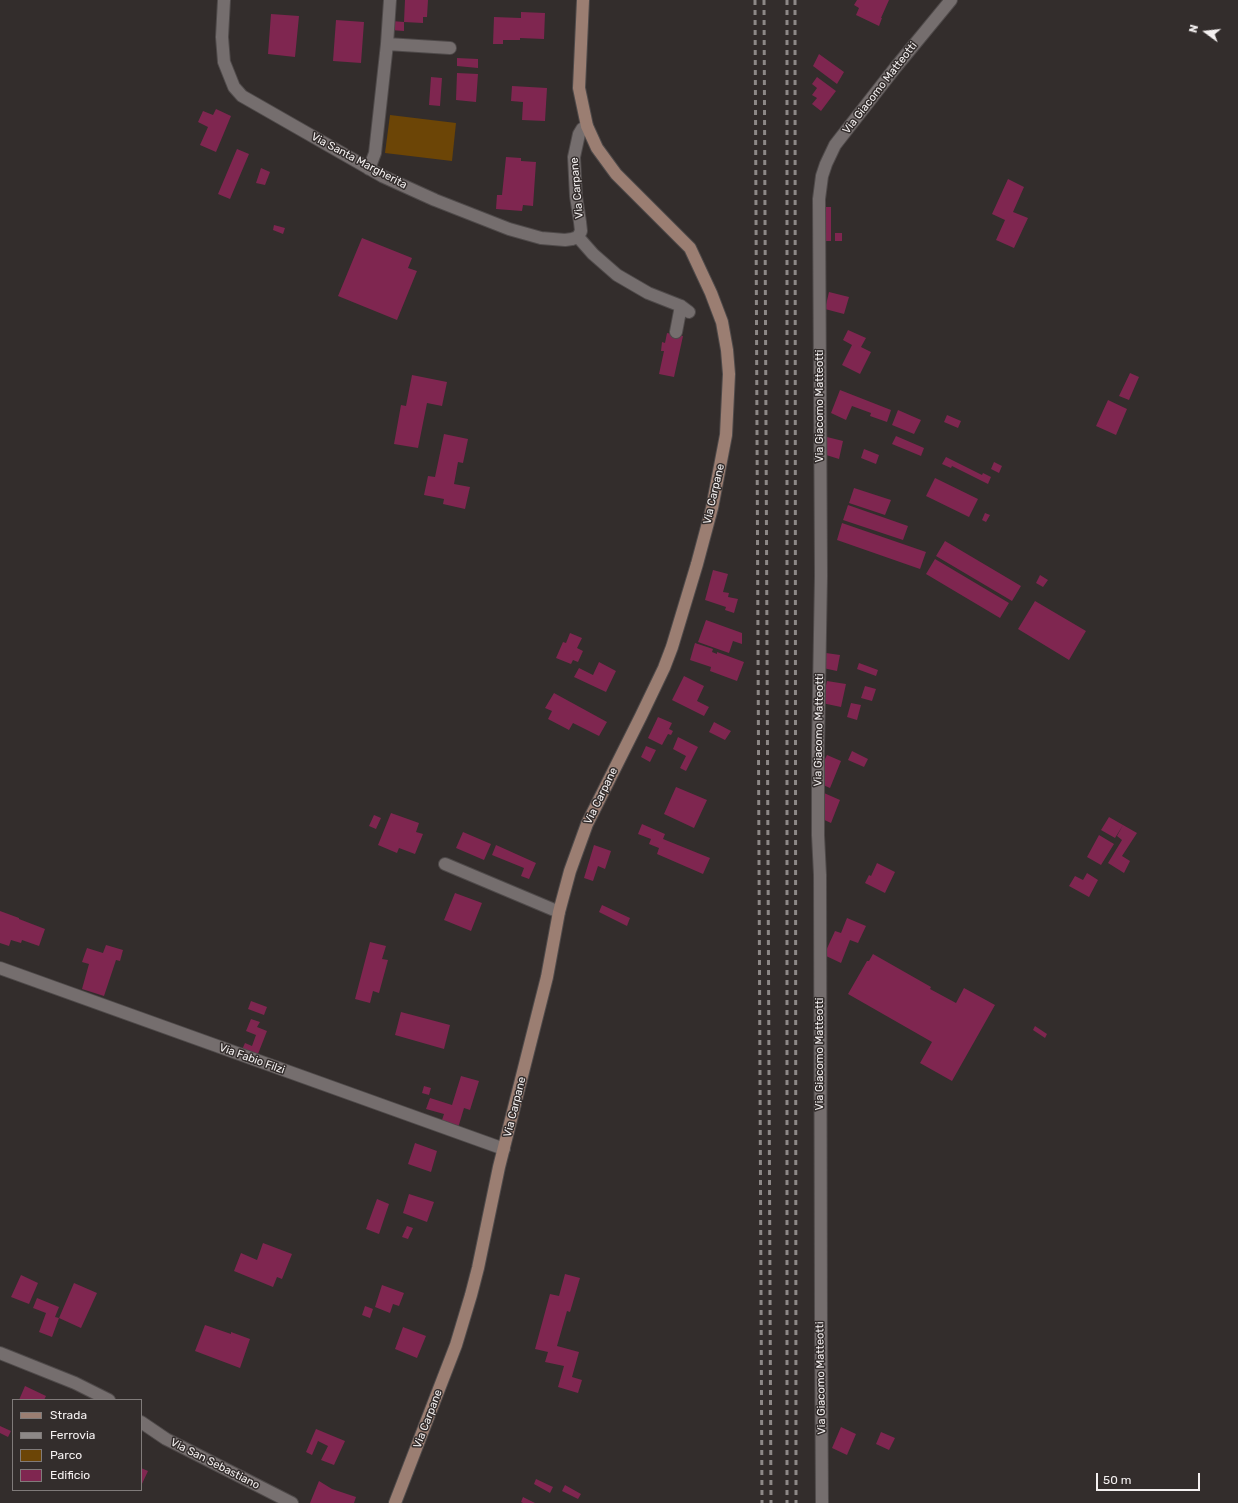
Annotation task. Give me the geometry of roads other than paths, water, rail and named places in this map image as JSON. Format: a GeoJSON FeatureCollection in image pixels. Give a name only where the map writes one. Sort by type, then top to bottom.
{"type":"FeatureCollection","features":[{"type":"Feature","properties":{"kind":"street","name":"Via Santa Margherita"},"geometry":{"type":"LineString","coordinates":[[224,0],[222,37],[224,62],[234,87],[242,96],[255,105],[369,169],[435,200],[509,228],[541,238],[565,240],[578,237]]}},
{"type":"Feature","properties":{"kind":"street"},"geometry":{"type":"LineString","coordinates":[[369,169],[375,153],[387,44],[390,0]]}},
{"type":"Feature","properties":{"kind":"street","name":"Via Carpane"},"geometry":{"type":"LineString","coordinates":[[395,1503],[464,1322],[478,1268],[504,1150],[547,978],[559,912],[570,871],[587,824],[641,716],[664,668],[672,647],[697,564],[717,486],[726,435],[729,374],[727,350],[722,322],[711,293],[690,248],[616,174],[598,148],[587,126],[579,88],[583,0]]}},
{"type":"Feature","properties":{"kind":"street","name":"Via Giacomo Matteotti"},"geometry":{"type":"LineString","coordinates":[[822,1503],[820,1322],[820,874],[818,835],[821,576],[819,199],[822,176],[835,145],[894,68],[951,0]]}},
{"type":"Feature","properties":{"kind":"street"},"geometry":{"type":"LineString","coordinates":[[387,44],[450,48]]}},
{"type":"Feature","properties":{"kind":"street","name":"Via Carpane"},"geometry":{"type":"LineString","coordinates":[[578,237],[581,231],[576,196],[574,157],[579,134],[582,129],[587,126]]}},
{"type":"Feature","properties":{"kind":"street"},"geometry":{"type":"LineString","coordinates":[[578,237],[593,254],[617,275],[648,293],[685,309],[676,332]]}},
{"type":"Feature","properties":{"kind":"street"},"geometry":{"type":"LineString","coordinates":[[445,864],[559,912]]}},
{"type":"Feature","properties":{"kind":"street","name":"Via Fabio Filzi"},"geometry":{"type":"LineString","coordinates":[[0,968],[504,1150]]}},
{"type":"Feature","properties":{"kind":"street"},"geometry":{"type":"LineString","coordinates":[[0,1353],[75,1383],[107,1399]]}},
{"type":"Feature","properties":{"kind":"street","name":"Via San Sebastiano"},"geometry":{"type":"LineString","coordinates":[[142,1423],[182,1448],[292,1503]]}},
{"type":"Feature","properties":{"kind":"railway"},"geometry":{"type":"LineString","coordinates":[[755,0],[762,1503]]}},
{"type":"Feature","properties":{"kind":"railway"},"geometry":{"type":"LineString","coordinates":[[764,0],[771,1503]]}},
{"type":"Feature","properties":{"kind":"railway"},"geometry":{"type":"LineString","coordinates":[[787,0],[787,1503]]}},
{"type":"Feature","properties":{"kind":"railway"},"geometry":{"type":"LineString","coordinates":[[795,0],[796,1503]]}}]}
